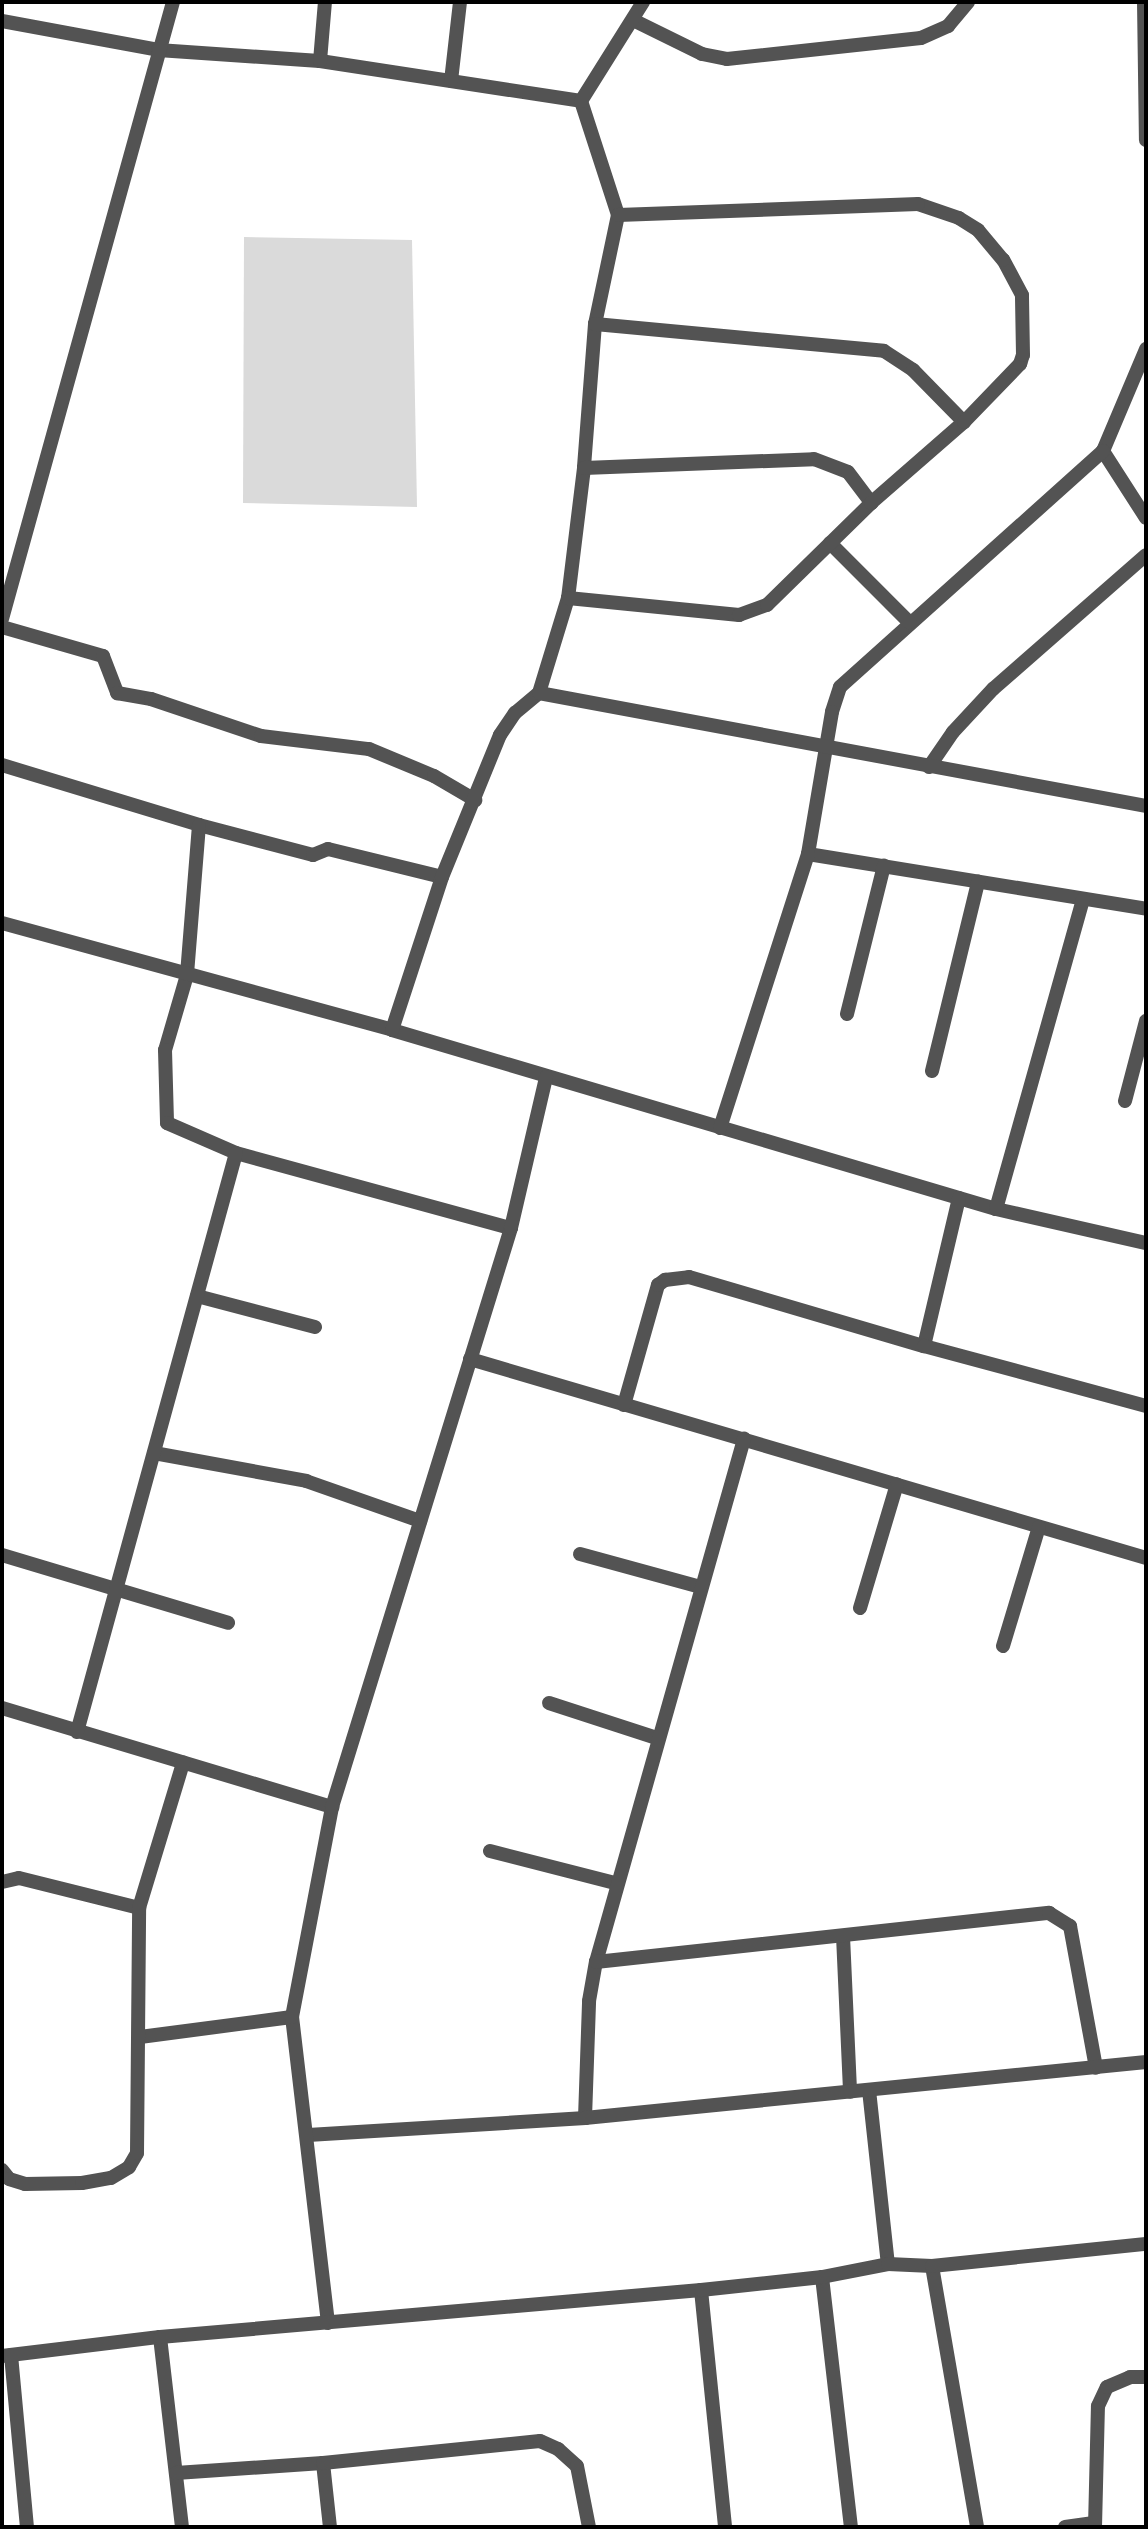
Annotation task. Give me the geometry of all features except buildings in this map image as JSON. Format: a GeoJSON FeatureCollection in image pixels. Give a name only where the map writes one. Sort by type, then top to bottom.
{"type":"FeatureCollection","features":[{"type":"Feature","properties":{"kind":"street"},"geometry":{"type":"LineString","coordinates":[[2,619],[173,2]]}},
{"type":"Feature","properties":{"kind":"street"},"geometry":{"type":"LineString","coordinates":[[320,61],[325,2]]}},
{"type":"Feature","properties":{"kind":"street"},"geometry":{"type":"LineString","coordinates":[[451,81],[460,2]]}},
{"type":"Feature","properties":{"kind":"street"},"geometry":{"type":"LineString","coordinates":[[581,101],[643,2]]}},
{"type":"Feature","properties":{"kind":"street"},"geometry":{"type":"LineString","coordinates":[[633,20],[702,54],[727,59],[921,38],[948,26],[968,2]]}},
{"type":"Feature","properties":{"kind":"street"},"geometry":{"type":"LineString","coordinates":[[1144,2],[1146,140]]}},
{"type":"Feature","properties":{"kind":"street"},"geometry":{"type":"LineString","coordinates":[[2,21],[158,50],[320,61],[581,101]]}},
{"type":"Feature","properties":{"kind":"street"},"geometry":{"type":"LineString","coordinates":[[392,1030],[442,877],[500,735],[515,713],[539,693],[568,598],[584,468],[595,324],[618,215],[581,101]]}},
{"type":"Feature","properties":{"kind":"street"},"geometry":{"type":"LineString","coordinates":[[568,598],[739,615],[767,605],[871,503],[964,422],[1020,364],[1026,337],[1022,295],[978,230],[959,218],[918,204],[618,215]]}},
{"type":"Feature","properties":{"kind":"street"},"geometry":{"type":"LineString","coordinates":[[595,324],[884,351],[913,370],[964,422]]}},
{"type":"Feature","properties":{"kind":"street"},"geometry":{"type":"LineString","coordinates":[[720,1128],[808,854],[840,687],[1103,451],[1146,349]]}},
{"type":"Feature","properties":{"kind":"street"},"geometry":{"type":"LineString","coordinates":[[1103,451],[1146,518]]}},
{"type":"Feature","properties":{"kind":"street"},"geometry":{"type":"LineString","coordinates":[[584,468],[814,459],[848,472],[871,503]]}},
{"type":"Feature","properties":{"kind":"street"},"geometry":{"type":"LineString","coordinates":[[830,543],[909,622]]}},
{"type":"Feature","properties":{"kind":"street"},"geometry":{"type":"LineString","coordinates":[[929,767],[953,732],[993,689],[1146,555]]}},
{"type":"Feature","properties":{"kind":"street"},"geometry":{"type":"LineString","coordinates":[[2,627],[103,656],[117,693],[151,699],[261,736],[369,749],[434,776],[475,800]]}},
{"type":"Feature","properties":{"kind":"street"},"geometry":{"type":"LineString","coordinates":[[539,693],[1146,806]]}},
{"type":"Feature","properties":{"kind":"street"},"geometry":{"type":"LineString","coordinates":[[2,765],[199,825],[313,855],[328,849],[442,877]]}},
{"type":"Feature","properties":{"kind":"street"},"geometry":{"type":"LineString","coordinates":[[199,825],[187,975],[165,1050],[167,1123],[236,1153],[511,1228]]}},
{"type":"Feature","properties":{"kind":"street"},"geometry":{"type":"LineString","coordinates":[[808,854],[1146,909]]}},
{"type":"Feature","properties":{"kind":"street"},"geometry":{"type":"LineString","coordinates":[[847,1014],[884,866]]}},
{"type":"Feature","properties":{"kind":"street"},"geometry":{"type":"LineString","coordinates":[[932,1071],[978,882]]}},
{"type":"Feature","properties":{"kind":"street"},"geometry":{"type":"LineString","coordinates":[[996,1209],[1083,899]]}},
{"type":"Feature","properties":{"kind":"street"},"geometry":{"type":"LineString","coordinates":[[2,923],[392,1030],[996,1209],[1146,1243]]}},
{"type":"Feature","properties":{"kind":"street"},"geometry":{"type":"LineString","coordinates":[[1125,1101],[1146,1021]]}},
{"type":"Feature","properties":{"kind":"street"},"geometry":{"type":"LineString","coordinates":[[328,2323],[292,2017],[332,1807],[511,1228],[546,1077]]}},
{"type":"Feature","properties":{"kind":"street"},"geometry":{"type":"LineString","coordinates":[[77,1732],[236,1153]]}},
{"type":"Feature","properties":{"kind":"street"},"geometry":{"type":"LineString","coordinates":[[924,1346],[959,1198]]}},
{"type":"Feature","properties":{"kind":"street"},"geometry":{"type":"LineString","coordinates":[[624,1405],[658,1285],[675,1277],[689,1277],[924,1346],[1146,1406]]}},
{"type":"Feature","properties":{"kind":"street"},"geometry":{"type":"LineString","coordinates":[[197,1296],[315,1327]]}},
{"type":"Feature","properties":{"kind":"street"},"geometry":{"type":"LineString","coordinates":[[470,1359],[1146,1558]]}},
{"type":"Feature","properties":{"kind":"street"},"geometry":{"type":"LineString","coordinates":[[585,2118],[589,2001],[596,1962],[615,1883],[744,1439]]}},
{"type":"Feature","properties":{"kind":"street"},"geometry":{"type":"LineString","coordinates":[[154,1453],[306,1481],[420,1521]]}},
{"type":"Feature","properties":{"kind":"street"},"geometry":{"type":"LineString","coordinates":[[860,1608],[897,1484]]}},
{"type":"Feature","properties":{"kind":"street"},"geometry":{"type":"LineString","coordinates":[[1003,1646],[1039,1527]]}},
{"type":"Feature","properties":{"kind":"street"},"geometry":{"type":"LineString","coordinates":[[580,1554],[701,1587]]}},
{"type":"Feature","properties":{"kind":"street"},"geometry":{"type":"LineString","coordinates":[[2,1555],[228,1623]]}},
{"type":"Feature","properties":{"kind":"street"},"geometry":{"type":"LineString","coordinates":[[549,1703],[657,1738]]}},
{"type":"Feature","properties":{"kind":"street"},"geometry":{"type":"LineString","coordinates":[[2,1708],[332,1807]]}},
{"type":"Feature","properties":{"kind":"street"},"geometry":{"type":"LineString","coordinates":[[2,2170],[9,2179],[25,2184],[68,2184],[111,2178],[129,2167],[137,2153],[139,1908],[183,1763]]}},
{"type":"Feature","properties":{"kind":"street"},"geometry":{"type":"LineString","coordinates":[[490,1851],[615,1883]]}},
{"type":"Feature","properties":{"kind":"street"},"geometry":{"type":"LineString","coordinates":[[2,1882],[19,1878],[139,1908]]}},
{"type":"Feature","properties":{"kind":"street"},"geometry":{"type":"LineString","coordinates":[[596,1962],[1049,1913],[1070,1926],[1096,2068]]}},
{"type":"Feature","properties":{"kind":"street"},"geometry":{"type":"LineString","coordinates":[[843,1936],[850,2092]]}},
{"type":"Feature","properties":{"kind":"street"},"geometry":{"type":"LineString","coordinates":[[140,2037],[292,2017]]}},
{"type":"Feature","properties":{"kind":"street"},"geometry":{"type":"LineString","coordinates":[[308,2135],[585,2118],[1146,2062]]}},
{"type":"Feature","properties":{"kind":"street"},"geometry":{"type":"LineString","coordinates":[[869,2090],[888,2264]]}},
{"type":"Feature","properties":{"kind":"street"},"geometry":{"type":"LineString","coordinates":[[27,2527],[6,2355],[160,2337],[701,2290],[822,2277],[888,2264],[932,2266],[1146,2244]]}},
{"type":"Feature","properties":{"kind":"street"},"geometry":{"type":"LineString","coordinates":[[932,2266],[977,2527]]}},
{"type":"Feature","properties":{"kind":"street"},"geometry":{"type":"LineString","coordinates":[[822,2277],[851,2527]]}},
{"type":"Feature","properties":{"kind":"street"},"geometry":{"type":"LineString","coordinates":[[701,2290],[725,2527]]}},
{"type":"Feature","properties":{"kind":"street"},"geometry":{"type":"LineString","coordinates":[[160,2337],[182,2527]]}},
{"type":"Feature","properties":{"kind":"street"},"geometry":{"type":"LineString","coordinates":[[1065,2527],[1095,2525],[1098,2406],[1107,2387],[1130,2377],[1146,2377]]}},
{"type":"Feature","properties":{"kind":"street"},"geometry":{"type":"LineString","coordinates":[[176,2473],[323,2463],[540,2441],[558,2449],[577,2466],[589,2527]]}},
{"type":"Feature","properties":{"kind":"street"},"geometry":{"type":"LineString","coordinates":[[323,2463],[330,2527]]}},
{"type":"Feature","properties":{"kind":"shaded area"},"geometry":{"type":"Polygon","coordinates":[[[244,237],[412,240],[417,507],[243,503],[244,237]]]}}]}
